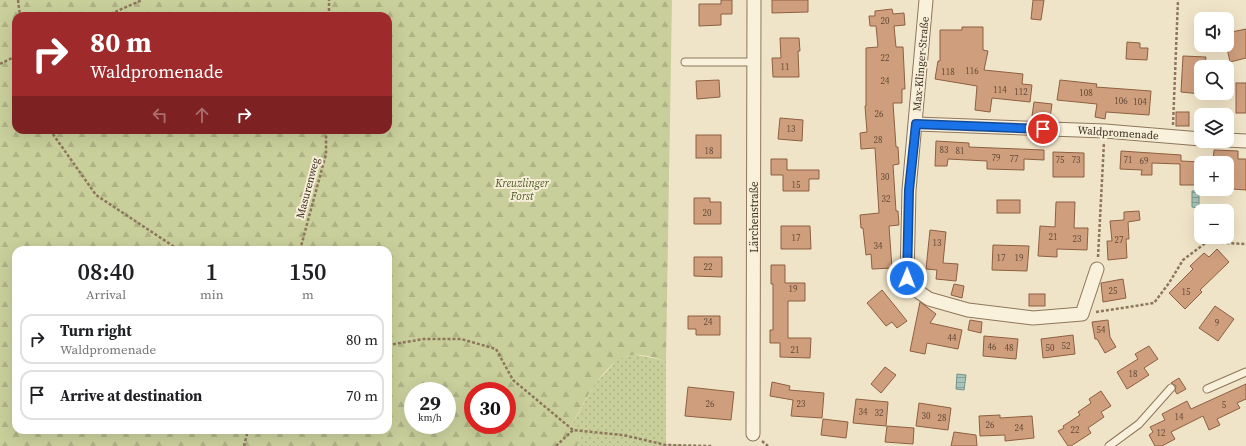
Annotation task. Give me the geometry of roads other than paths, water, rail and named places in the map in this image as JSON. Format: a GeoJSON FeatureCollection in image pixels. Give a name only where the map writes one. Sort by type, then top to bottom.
{"type":"FeatureCollection","features":[{"type":"Feature","properties":{"kind":"street","name":"Lärchenstraße"},"geometry":{"type":"LineString","coordinates":[[753,434],[754,0]]}},
{"type":"Feature","properties":{"kind":"street","name":"Max-Klinger-Straße"},"geometry":{"type":"LineString","coordinates":[[926,0],[909,190],[907,278],[916,290],[929,299],[968,310],[1033,318],[1082,314],[1097,269]]}},
{"type":"Feature","properties":{"kind":"street","name":"Waldpromenade"},"geometry":{"type":"LineString","coordinates":[[916,124],[1105,131],[1194,139]]}},
{"type":"Feature","properties":{"kind":"street"},"geometry":{"type":"LineString","coordinates":[[1234,140],[1246,141]]}},
{"type":"Feature","properties":{"kind":"lane"},"geometry":{"type":"LineString","coordinates":[[686,62],[754,62]]}},
{"type":"Feature","properties":{"kind":"lane"},"geometry":{"type":"LineString","coordinates":[[1207,389],[1246,372]]}},
{"type":"Feature","properties":{"kind":"lane"},"geometry":{"type":"LineString","coordinates":[[1109,446],[1140,424],[1171,388]]}},
{"type":"Feature","properties":{"kind":"water"},"geometry":{"type":"Polygon","coordinates":[[[1192,191],[1194,191],[1194,196],[1199,196],[1199,204],[1194,204],[1194,207],[1192,207],[1192,191]]]}},
{"type":"Feature","properties":{"kind":"water"},"geometry":{"type":"Polygon","coordinates":[[[957,374],[966,375],[964,390],[956,389],[957,374]]]}},
{"type":"Feature","properties":{"kind":"park label","name":"Kreuzlinger Forst"},"geometry":{"type":"Point","coordinates":[522,189]}}]}
